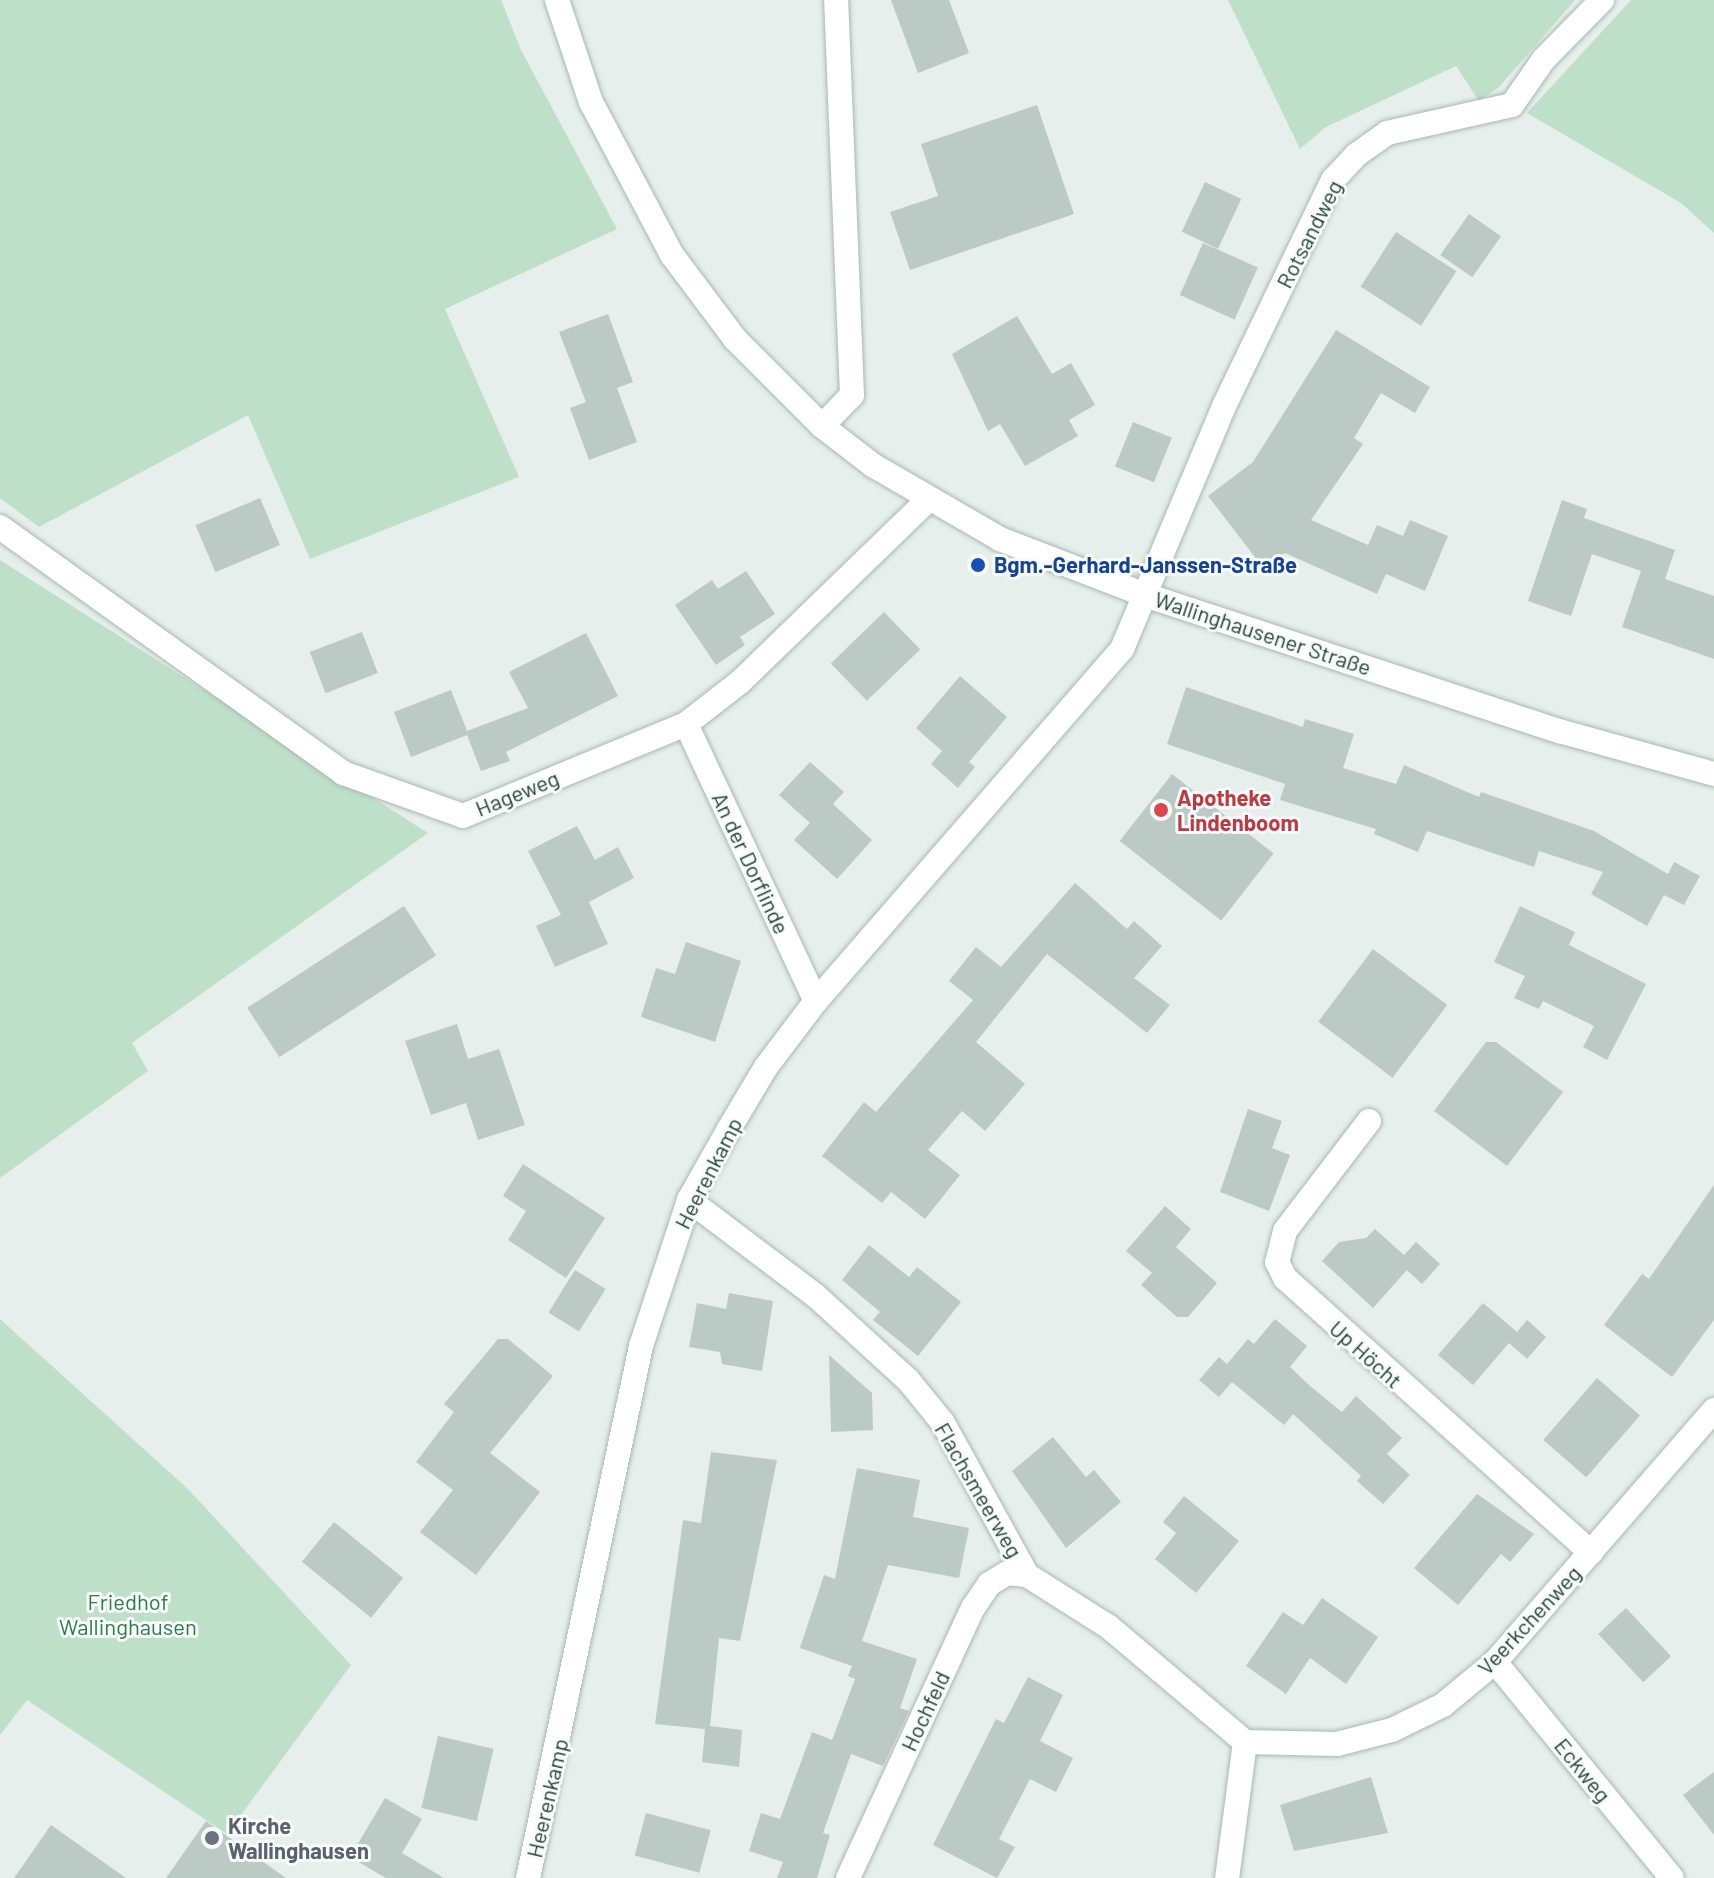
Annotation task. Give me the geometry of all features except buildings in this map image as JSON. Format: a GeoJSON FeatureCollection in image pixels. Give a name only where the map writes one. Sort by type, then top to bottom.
{"type":"FeatureCollection","features":[{"type":"Feature","properties":{"kind":"street","name":"Wallinghausener Straße"},"geometry":{"type":"LineString","coordinates":[[557,0],[591,102],[625,174],[672,255],[735,339],[822,426],[928,500],[1000,539],[1148,596],[1559,731],[1714,774]]}},
{"type":"Feature","properties":{"kind":"street"},"geometry":{"type":"LineString","coordinates":[[822,426],[852,395],[836,0]]}},
{"type":"Feature","properties":{"kind":"street","name":"Rotsandweg"},"geometry":{"type":"LineString","coordinates":[[1148,596],[1225,404],[1333,180],[1356,155],[1387,133],[1512,105],[1544,59],[1602,0]]}},
{"type":"Feature","properties":{"kind":"street","name":"Hageweg"},"geometry":{"type":"LineString","coordinates":[[0,527],[343,773],[463,816],[686,724],[740,682],[928,500]]}},
{"type":"Feature","properties":{"kind":"street","name":"Heerenkamp"},"geometry":{"type":"LineString","coordinates":[[528,1878],[638,1360],[689,1200],[766,1067],[816,1001],[1122,649],[1148,596]]}},
{"type":"Feature","properties":{"kind":"street","name":"An der Dorflinde"},"geometry":{"type":"LineString","coordinates":[[686,724],[816,1001]]}},
{"type":"Feature","properties":{"kind":"street","name":"Up Höcht"},"geometry":{"type":"LineString","coordinates":[[1369,1121],[1285,1231],[1277,1262],[1285,1278],[1591,1553]]}},
{"type":"Feature","properties":{"kind":"street","name":"Flachsmeerweg"},"geometry":{"type":"LineString","coordinates":[[689,1200],[816,1296],[908,1380],[943,1423],[1027,1575],[1109,1627],[1245,1742]]}},
{"type":"Feature","properties":{"kind":"street","name":"Veerkchenweg"},"geometry":{"type":"LineString","coordinates":[[1245,1742],[1337,1744],[1392,1730],[1443,1705],[1495,1662],[1714,1410]]}},
{"type":"Feature","properties":{"kind":"street","name":"Hochfeld"},"geometry":{"type":"LineString","coordinates":[[848,1878],[973,1608],[989,1584],[1007,1573],[1027,1575]]}},
{"type":"Feature","properties":{"kind":"street","name":"Eckweg"},"geometry":{"type":"LineString","coordinates":[[1495,1662],[1672,1878]]}},
{"type":"Feature","properties":{"kind":"street"},"geometry":{"type":"LineString","coordinates":[[1227,1878],[1245,1742]]}},
{"type":"Feature","properties":{"kind":"green space"},"geometry":{"type":"Polygon","coordinates":[[[0,0],[501,0],[521,50],[617,229],[445,309],[519,477],[310,559],[248,415],[39,527],[0,498],[0,0]]]}},
{"type":"Feature","properties":{"kind":"green space"},"geometry":{"type":"Polygon","coordinates":[[[1228,0],[1575,0],[1499,87],[1479,101],[1456,66],[1326,127],[1300,149],[1228,0]]]}},
{"type":"Feature","properties":{"kind":"green space"},"geometry":{"type":"Polygon","coordinates":[[[1631,0],[1714,0],[1714,233],[1681,203],[1527,113],[1631,0]]]}},
{"type":"Feature","properties":{"kind":"green space"},"geometry":{"type":"Polygon","coordinates":[[[0,560],[428,833],[132,1043],[148,1071],[0,1178],[0,560]]]}},
{"type":"Feature","properties":{"kind":"green space","name":"Friedhof Wallinghausen"},"geometry":{"type":"Polygon","coordinates":[[[0,1319],[188,1489],[351,1665],[227,1834],[27,1700],[0,1735],[0,1319]]]}},
{"type":"Feature","properties":{"kind":"place","name":"Bgm.-Gerhard-Janssen-Straße"},"geometry":{"type":"Point","coordinates":[978,565]}},
{"type":"Feature","properties":{"kind":"place","name":"Apotheke Lindenboom"},"geometry":{"type":"Point","coordinates":[1161,810]}},
{"type":"Feature","properties":{"kind":"place","name":"Kirche Wallinghausen"},"geometry":{"type":"Point","coordinates":[212,1838]}}]}
